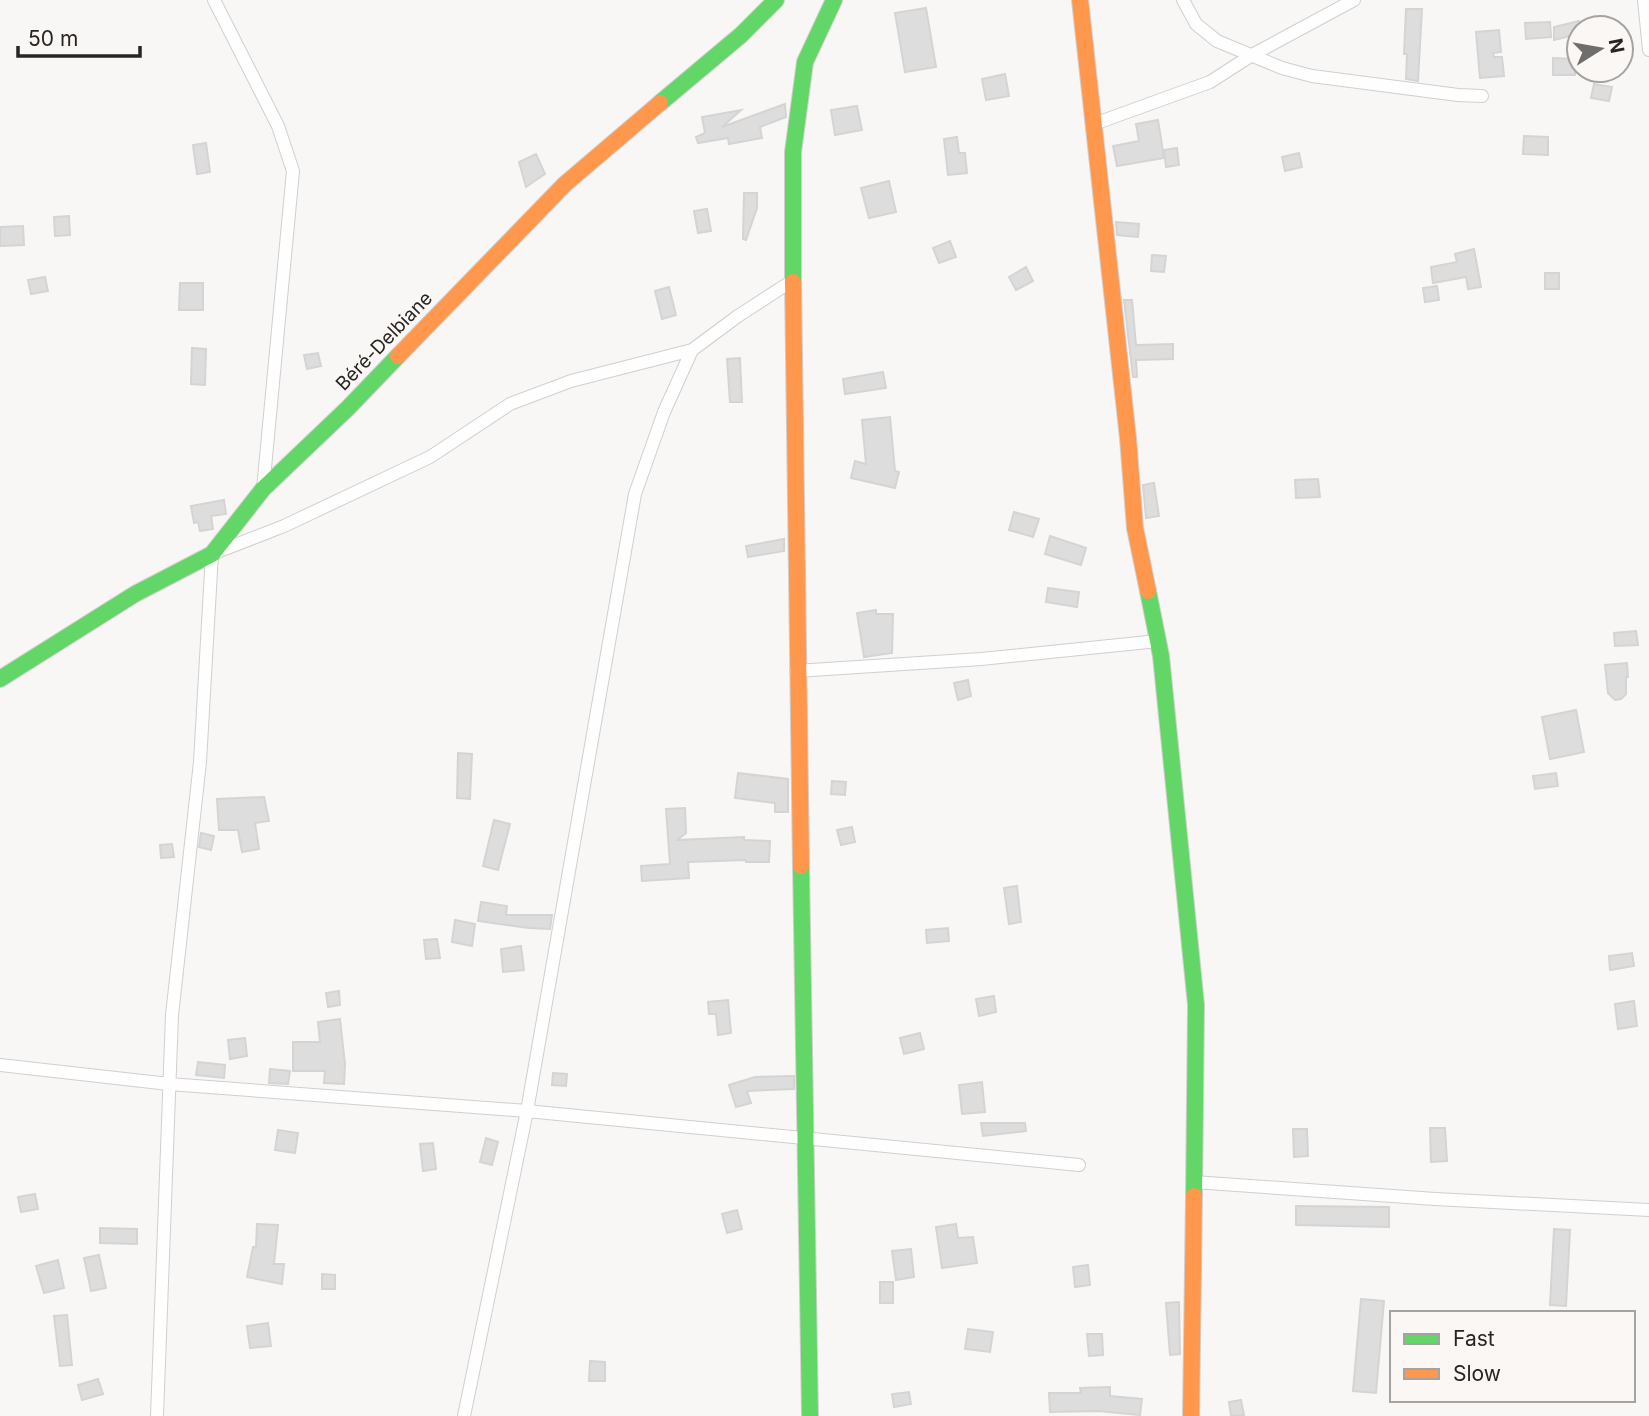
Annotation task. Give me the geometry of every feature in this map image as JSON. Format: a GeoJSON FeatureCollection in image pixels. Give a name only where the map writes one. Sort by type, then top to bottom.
{"type":"FeatureCollection","features":[{"type":"Feature","properties":{"kind":"street"},"geometry":{"type":"LineString","coordinates":[[214,0],[278,127],[293,171],[263,489]]}},
{"type":"Feature","properties":{"kind":"street","name":"Béré-Delbiane"},"geometry":{"type":"LineString","coordinates":[[0,679],[135,594],[212,554],[263,489],[348,408],[565,184],[741,35],[776,0]]}},
{"type":"Feature","properties":{"kind":"street"},"geometry":{"type":"LineString","coordinates":[[810,1416],[808,1140],[796,671],[793,152],[806,62],[834,0]]}},
{"type":"Feature","properties":{"kind":"street"},"geometry":{"type":"LineString","coordinates":[[1080,0],[1135,528],[1158,640],[1196,1005],[1191,1416]]}},
{"type":"Feature","properties":{"kind":"street"},"geometry":{"type":"LineString","coordinates":[[1184,0],[1196,24],[1217,41],[1282,68],[1312,76],[1482,96]]}},
{"type":"Feature","properties":{"kind":"street"},"geometry":{"type":"LineString","coordinates":[[1094,124],[1210,82],[1252,55],[1354,0]]}},
{"type":"Feature","properties":{"kind":"street"},"geometry":{"type":"LineString","coordinates":[[1644,0],[1649,50]]}},
{"type":"Feature","properties":{"kind":"street"},"geometry":{"type":"LineString","coordinates":[[157,1416],[172,1015],[200,762],[212,554],[284,526],[430,457],[510,404],[571,381],[692,350],[792,281]]}},
{"type":"Feature","properties":{"kind":"street"},"geometry":{"type":"LineString","coordinates":[[464,1416],[527,1111],[635,494],[664,412],[692,350]]}},
{"type":"Feature","properties":{"kind":"street"},"geometry":{"type":"LineString","coordinates":[[796,671],[981,659],[1158,640]]}},
{"type":"Feature","properties":{"kind":"street"},"geometry":{"type":"LineString","coordinates":[[0,1065],[169,1084],[527,1111],[1079,1165]]}},
{"type":"Feature","properties":{"kind":"street"},"geometry":{"type":"LineString","coordinates":[[1194,1182],[1649,1210]]}},
{"type":"Feature","properties":{"kind":"building"},"geometry":{"type":"Polygon","coordinates":[[[926,8],[936,67],[905,72],[895,13],[926,8]]]}},
{"type":"Feature","properties":{"kind":"building"},"geometry":{"type":"Polygon","coordinates":[[[1406,9],[1422,9],[1418,81],[1406,79],[1406,9]]]}},
{"type":"Feature","properties":{"kind":"building"},"geometry":{"type":"Polygon","coordinates":[[[1550,22],[1551,37],[1526,39],[1525,23],[1550,22]]]}},
{"type":"Feature","properties":{"kind":"building"},"geometry":{"type":"Polygon","coordinates":[[[1565,24],[1565,37],[1554,40],[1554,27],[1565,24]]]}},
{"type":"Feature","properties":{"kind":"building"},"geometry":{"type":"Polygon","coordinates":[[[1499,30],[1501,52],[1493,53],[1494,57],[1502,57],[1504,76],[1480,78],[1476,32],[1499,30]]]}},
{"type":"Feature","properties":{"kind":"building"},"geometry":{"type":"Polygon","coordinates":[[[1553,58],[1565,59],[1565,75],[1553,75],[1553,58]]]}},
{"type":"Feature","properties":{"kind":"building"},"geometry":{"type":"Polygon","coordinates":[[[1005,74],[1009,96],[986,100],[982,79],[1005,74]]]}},
{"type":"Feature","properties":{"kind":"building"},"geometry":{"type":"Polygon","coordinates":[[[1594,84],[1612,87],[1609,101],[1591,98],[1594,84]]]}},
{"type":"Feature","properties":{"kind":"building"},"geometry":{"type":"Polygon","coordinates":[[[785,104],[786,117],[760,127],[762,138],[729,144],[728,138],[698,143],[696,137],[705,133],[702,117],[741,110],[722,127],[785,104]]]}},
{"type":"Feature","properties":{"kind":"building"},"geometry":{"type":"Polygon","coordinates":[[[857,106],[862,130],[835,135],[831,110],[857,106]]]}},
{"type":"Feature","properties":{"kind":"building"},"geometry":{"type":"Polygon","coordinates":[[[1158,120],[1164,158],[1117,166],[1113,146],[1139,141],[1136,124],[1158,120]]]}},
{"type":"Feature","properties":{"kind":"building"},"geometry":{"type":"Polygon","coordinates":[[[1524,136],[1548,137],[1548,155],[1523,154],[1524,136]]]}},
{"type":"Feature","properties":{"kind":"building"},"geometry":{"type":"Polygon","coordinates":[[[957,137],[959,153],[965,153],[967,173],[948,175],[944,139],[957,137]]]}},
{"type":"Feature","properties":{"kind":"building"},"geometry":{"type":"Polygon","coordinates":[[[206,143],[210,172],[197,174],[193,145],[206,143]]]}},
{"type":"Feature","properties":{"kind":"building"},"geometry":{"type":"Polygon","coordinates":[[[1177,148],[1179,165],[1166,167],[1164,150],[1177,148]]]}},
{"type":"Feature","properties":{"kind":"building"},"geometry":{"type":"Polygon","coordinates":[[[1299,153],[1302,167],[1285,171],[1282,157],[1299,153]]]}},
{"type":"Feature","properties":{"kind":"building"},"geometry":{"type":"Polygon","coordinates":[[[536,154],[545,174],[526,187],[519,162],[536,154]]]}},
{"type":"Feature","properties":{"kind":"building"},"geometry":{"type":"Polygon","coordinates":[[[889,181],[896,212],[869,218],[861,188],[889,181]]]}},
{"type":"Feature","properties":{"kind":"building"},"geometry":{"type":"Polygon","coordinates":[[[744,193],[757,193],[757,208],[746,240],[743,239],[744,193]]]}},
{"type":"Feature","properties":{"kind":"building"},"geometry":{"type":"Polygon","coordinates":[[[707,209],[711,231],[698,233],[694,211],[707,209]]]}},
{"type":"Feature","properties":{"kind":"building"},"geometry":{"type":"Polygon","coordinates":[[[69,216],[70,235],[55,236],[54,217],[69,216]]]}},
{"type":"Feature","properties":{"kind":"building"},"geometry":{"type":"Polygon","coordinates":[[[1116,222],[1139,224],[1138,237],[1117,235],[1116,222]]]}},
{"type":"Feature","properties":{"kind":"building"},"geometry":{"type":"Polygon","coordinates":[[[23,226],[24,245],[0,246],[0,227],[23,226]]]}},
{"type":"Feature","properties":{"kind":"building"},"geometry":{"type":"Polygon","coordinates":[[[950,241],[956,257],[939,263],[933,248],[950,241]]]}},
{"type":"Feature","properties":{"kind":"building"},"geometry":{"type":"Polygon","coordinates":[[[1474,249],[1481,287],[1468,289],[1466,277],[1433,283],[1431,267],[1457,262],[1455,254],[1474,249]]]}},
{"type":"Feature","properties":{"kind":"building"},"geometry":{"type":"Polygon","coordinates":[[[1152,255],[1166,256],[1164,272],[1151,271],[1152,255]]]}},
{"type":"Feature","properties":{"kind":"building"},"geometry":{"type":"Polygon","coordinates":[[[1026,267],[1033,281],[1016,290],[1009,277],[1026,267]]]}},
{"type":"Feature","properties":{"kind":"building"},"geometry":{"type":"Polygon","coordinates":[[[1545,273],[1559,273],[1559,289],[1545,289],[1545,273]]]}},
{"type":"Feature","properties":{"kind":"building"},"geometry":{"type":"Polygon","coordinates":[[[45,277],[48,291],[31,294],[28,280],[45,277]]]}},
{"type":"Feature","properties":{"kind":"building"},"geometry":{"type":"Polygon","coordinates":[[[180,283],[203,283],[203,310],[179,310],[180,283]]]}},
{"type":"Feature","properties":{"kind":"building"},"geometry":{"type":"Polygon","coordinates":[[[1437,286],[1439,300],[1425,302],[1423,288],[1437,286]]]}},
{"type":"Feature","properties":{"kind":"building"},"geometry":{"type":"Polygon","coordinates":[[[669,287],[676,315],[662,319],[655,291],[669,287]]]}},
{"type":"Feature","properties":{"kind":"building"},"geometry":{"type":"Polygon","coordinates":[[[1124,300],[1132,300],[1136,345],[1173,344],[1173,359],[1136,360],[1137,377],[1133,377],[1124,300]]]}},
{"type":"Feature","properties":{"kind":"building"},"geometry":{"type":"Polygon","coordinates":[[[192,348],[206,349],[205,385],[191,384],[192,348]]]}},
{"type":"Feature","properties":{"kind":"building"},"geometry":{"type":"Polygon","coordinates":[[[318,353],[321,366],[307,369],[304,355],[318,353]]]}},
{"type":"Feature","properties":{"kind":"building"},"geometry":{"type":"Polygon","coordinates":[[[740,358],[742,402],[730,402],[727,359],[740,358]]]}},
{"type":"Feature","properties":{"kind":"building"},"geometry":{"type":"Polygon","coordinates":[[[883,372],[886,388],[845,394],[843,379],[883,372]]]}},
{"type":"Feature","properties":{"kind":"building"},"geometry":{"type":"Polygon","coordinates":[[[890,417],[895,471],[899,472],[895,488],[851,478],[855,461],[866,464],[862,420],[890,417]]]}},
{"type":"Feature","properties":{"kind":"building"},"geometry":{"type":"Polygon","coordinates":[[[1318,479],[1320,497],[1296,498],[1295,480],[1318,479]]]}},
{"type":"Feature","properties":{"kind":"building"},"geometry":{"type":"Polygon","coordinates":[[[1154,483],[1159,516],[1146,518],[1143,485],[1154,483]]]}},
{"type":"Feature","properties":{"kind":"building"},"geometry":{"type":"Polygon","coordinates":[[[224,500],[226,514],[211,516],[213,529],[200,531],[198,522],[194,523],[191,506],[224,500]]]}},
{"type":"Feature","properties":{"kind":"building"},"geometry":{"type":"Polygon","coordinates":[[[1014,512],[1039,519],[1033,537],[1009,530],[1014,512]]]}},
{"type":"Feature","properties":{"kind":"building"},"geometry":{"type":"Polygon","coordinates":[[[1050,536],[1086,548],[1081,565],[1045,554],[1050,536]]]}},
{"type":"Feature","properties":{"kind":"building"},"geometry":{"type":"Polygon","coordinates":[[[784,539],[784,551],[748,557],[746,546],[784,539]]]}},
{"type":"Feature","properties":{"kind":"building"},"geometry":{"type":"Polygon","coordinates":[[[1048,588],[1079,592],[1077,607],[1046,602],[1048,588]]]}},
{"type":"Feature","properties":{"kind":"building"},"geometry":{"type":"Polygon","coordinates":[[[876,610],[876,614],[893,614],[892,653],[864,657],[857,613],[876,610]]]}},
{"type":"Feature","properties":{"kind":"building"},"geometry":{"type":"Polygon","coordinates":[[[1636,631],[1638,645],[1615,646],[1614,633],[1636,631]]]}},
{"type":"Feature","properties":{"kind":"building"},"geometry":{"type":"Polygon","coordinates":[[[1627,663],[1626,694],[1615,700],[1608,693],[1605,665],[1627,663]]]}},
{"type":"Feature","properties":{"kind":"building"},"geometry":{"type":"Polygon","coordinates":[[[968,680],[971,696],[958,700],[954,683],[968,680]]]}},
{"type":"Feature","properties":{"kind":"building"},"geometry":{"type":"Polygon","coordinates":[[[1576,710],[1584,752],[1550,759],[1542,717],[1576,710]]]}},
{"type":"Feature","properties":{"kind":"building"},"geometry":{"type":"Polygon","coordinates":[[[458,753],[472,754],[470,799],[457,798],[458,753]]]}},
{"type":"Feature","properties":{"kind":"building"},"geometry":{"type":"Polygon","coordinates":[[[738,773],[788,779],[788,812],[775,812],[775,803],[735,798],[738,773]]]}},
{"type":"Feature","properties":{"kind":"building"},"geometry":{"type":"Polygon","coordinates":[[[1556,773],[1558,786],[1535,789],[1533,776],[1556,773]]]}},
{"type":"Feature","properties":{"kind":"building"},"geometry":{"type":"Polygon","coordinates":[[[832,781],[846,782],[845,795],[831,794],[832,781]]]}},
{"type":"Feature","properties":{"kind":"building"},"geometry":{"type":"Polygon","coordinates":[[[264,797],[269,821],[255,823],[259,849],[242,852],[238,830],[219,830],[217,799],[264,797]]]}},
{"type":"Feature","properties":{"kind":"building"},"geometry":{"type":"Polygon","coordinates":[[[685,808],[686,833],[677,840],[744,837],[744,840],[770,841],[769,862],[688,862],[689,878],[642,881],[641,866],[670,864],[666,809],[685,808]]]}},
{"type":"Feature","properties":{"kind":"building"},"geometry":{"type":"Polygon","coordinates":[[[494,820],[510,824],[498,870],[483,866],[494,820]]]}},
{"type":"Feature","properties":{"kind":"building"},"geometry":{"type":"Polygon","coordinates":[[[852,827],[855,842],[841,845],[837,830],[852,827]]]}},
{"type":"Feature","properties":{"kind":"building"},"geometry":{"type":"Polygon","coordinates":[[[201,833],[214,836],[211,850],[199,847],[201,833]]]}},
{"type":"Feature","properties":{"kind":"building"},"geometry":{"type":"Polygon","coordinates":[[[172,844],[174,857],[161,858],[160,845],[172,844]]]}},
{"type":"Feature","properties":{"kind":"building"},"geometry":{"type":"Polygon","coordinates":[[[1017,886],[1021,922],[1009,924],[1004,888],[1017,886]]]}},
{"type":"Feature","properties":{"kind":"building"},"geometry":{"type":"Polygon","coordinates":[[[481,902],[507,906],[506,915],[552,915],[550,929],[478,921],[481,902]]]}},
{"type":"Feature","properties":{"kind":"building"},"geometry":{"type":"Polygon","coordinates":[[[455,920],[475,924],[472,946],[452,942],[455,920]]]}},
{"type":"Feature","properties":{"kind":"building"},"geometry":{"type":"Polygon","coordinates":[[[948,928],[949,941],[927,943],[926,930],[948,928]]]}},
{"type":"Feature","properties":{"kind":"building"},"geometry":{"type":"Polygon","coordinates":[[[437,939],[440,958],[426,959],[424,940],[437,939]]]}},
{"type":"Feature","properties":{"kind":"building"},"geometry":{"type":"Polygon","coordinates":[[[521,946],[524,970],[503,972],[501,949],[521,946]]]}},
{"type":"Feature","properties":{"kind":"building"},"geometry":{"type":"Polygon","coordinates":[[[1632,953],[1634,966],[1610,970],[1609,956],[1632,953]]]}},
{"type":"Feature","properties":{"kind":"building"},"geometry":{"type":"Polygon","coordinates":[[[339,991],[340,1005],[328,1007],[326,993],[339,991]]]}},
{"type":"Feature","properties":{"kind":"building"},"geometry":{"type":"Polygon","coordinates":[[[994,996],[996,1012],[979,1016],[976,999],[994,996]]]}},
{"type":"Feature","properties":{"kind":"building"},"geometry":{"type":"Polygon","coordinates":[[[728,1000],[731,1033],[718,1035],[716,1014],[709,1014],[708,1002],[728,1000]]]}},
{"type":"Feature","properties":{"kind":"building"},"geometry":{"type":"Polygon","coordinates":[[[1634,1001],[1637,1026],[1618,1029],[1615,1004],[1634,1001]]]}},
{"type":"Feature","properties":{"kind":"building"},"geometry":{"type":"Polygon","coordinates":[[[340,1019],[345,1064],[344,1084],[324,1083],[325,1071],[293,1071],[293,1042],[320,1042],[318,1022],[340,1019]]]}},
{"type":"Feature","properties":{"kind":"building"},"geometry":{"type":"Polygon","coordinates":[[[920,1033],[924,1049],[904,1054],[900,1038],[920,1033]]]}},
{"type":"Feature","properties":{"kind":"building"},"geometry":{"type":"Polygon","coordinates":[[[245,1038],[247,1056],[230,1059],[228,1040],[245,1038]]]}},
{"type":"Feature","properties":{"kind":"building"},"geometry":{"type":"Polygon","coordinates":[[[198,1062],[225,1065],[224,1078],[196,1075],[198,1062]]]}},
{"type":"Feature","properties":{"kind":"building"},"geometry":{"type":"Polygon","coordinates":[[[270,1069],[290,1071],[288,1084],[269,1083],[270,1069]]]}},
{"type":"Feature","properties":{"kind":"building"},"geometry":{"type":"Polygon","coordinates":[[[553,1073],[567,1074],[566,1086],[552,1085],[553,1073]]]}},
{"type":"Feature","properties":{"kind":"building"},"geometry":{"type":"Polygon","coordinates":[[[794,1076],[794,1089],[747,1091],[751,1103],[736,1107],[729,1085],[755,1077],[794,1076]]]}},
{"type":"Feature","properties":{"kind":"building"},"geometry":{"type":"Polygon","coordinates":[[[982,1082],[985,1112],[962,1114],[959,1085],[982,1082]]]}},
{"type":"Feature","properties":{"kind":"building"},"geometry":{"type":"Polygon","coordinates":[[[981,1123],[1025,1123],[1026,1131],[983,1136],[981,1123]]]}},
{"type":"Feature","properties":{"kind":"building"},"geometry":{"type":"Polygon","coordinates":[[[1430,1128],[1445,1128],[1447,1161],[1431,1162],[1430,1128]]]}},
{"type":"Feature","properties":{"kind":"building"},"geometry":{"type":"Polygon","coordinates":[[[1293,1129],[1307,1129],[1308,1156],[1294,1157],[1293,1129]]]}},
{"type":"Feature","properties":{"kind":"building"},"geometry":{"type":"Polygon","coordinates":[[[278,1130],[298,1133],[295,1153],[275,1150],[278,1130]]]}},
{"type":"Feature","properties":{"kind":"building"},"geometry":{"type":"Polygon","coordinates":[[[486,1138],[498,1142],[492,1165],[480,1162],[486,1138]]]}},
{"type":"Feature","properties":{"kind":"building"},"geometry":{"type":"Polygon","coordinates":[[[433,1143],[436,1169],[423,1171],[420,1144],[433,1143]]]}},
{"type":"Feature","properties":{"kind":"building"},"geometry":{"type":"Polygon","coordinates":[[[35,1194],[38,1209],[21,1212],[18,1197],[35,1194]]]}},
{"type":"Feature","properties":{"kind":"building"},"geometry":{"type":"Polygon","coordinates":[[[1296,1206],[1389,1207],[1389,1227],[1296,1225],[1296,1206]]]}},
{"type":"Feature","properties":{"kind":"building"},"geometry":{"type":"Polygon","coordinates":[[[737,1210],[742,1229],[727,1233],[722,1214],[737,1210]]]}},
{"type":"Feature","properties":{"kind":"building"},"geometry":{"type":"Polygon","coordinates":[[[257,1224],[278,1225],[274,1264],[284,1264],[282,1284],[247,1277],[253,1247],[256,1247],[257,1224]]]}},
{"type":"Feature","properties":{"kind":"building"},"geometry":{"type":"Polygon","coordinates":[[[956,1224],[958,1238],[973,1237],[977,1263],[942,1268],[936,1227],[956,1224]]]}},
{"type":"Feature","properties":{"kind":"building"},"geometry":{"type":"Polygon","coordinates":[[[100,1228],[137,1229],[137,1244],[100,1243],[100,1228]]]}},
{"type":"Feature","properties":{"kind":"building"},"geometry":{"type":"Polygon","coordinates":[[[1554,1229],[1570,1230],[1566,1306],[1550,1305],[1554,1229]]]}},
{"type":"Feature","properties":{"kind":"building"},"geometry":{"type":"Polygon","coordinates":[[[911,1249],[914,1277],[896,1280],[892,1251],[911,1249]]]}},
{"type":"Feature","properties":{"kind":"building"},"geometry":{"type":"Polygon","coordinates":[[[99,1255],[106,1288],[91,1291],[84,1258],[99,1255]]]}},
{"type":"Feature","properties":{"kind":"building"},"geometry":{"type":"Polygon","coordinates":[[[58,1260],[64,1288],[44,1293],[36,1266],[58,1260]]]}},
{"type":"Feature","properties":{"kind":"building"},"geometry":{"type":"Polygon","coordinates":[[[1088,1265],[1090,1285],[1075,1287],[1073,1267],[1088,1265]]]}},
{"type":"Feature","properties":{"kind":"building"},"geometry":{"type":"Polygon","coordinates":[[[322,1274],[335,1275],[335,1289],[322,1289],[322,1274]]]}},
{"type":"Feature","properties":{"kind":"building"},"geometry":{"type":"Polygon","coordinates":[[[880,1282],[893,1282],[893,1303],[880,1303],[880,1282]]]}},
{"type":"Feature","properties":{"kind":"building"},"geometry":{"type":"Polygon","coordinates":[[[1361,1299],[1384,1301],[1376,1393],[1353,1391],[1361,1299]]]}},
{"type":"Feature","properties":{"kind":"building"},"geometry":{"type":"Polygon","coordinates":[[[1179,1302],[1180,1354],[1170,1355],[1166,1303],[1179,1302]]]}},
{"type":"Feature","properties":{"kind":"building"},"geometry":{"type":"Polygon","coordinates":[[[67,1315],[72,1365],[60,1366],[54,1316],[67,1315]]]}},
{"type":"Feature","properties":{"kind":"building"},"geometry":{"type":"Polygon","coordinates":[[[268,1323],[271,1346],[250,1348],[247,1326],[268,1323]]]}},
{"type":"Feature","properties":{"kind":"building"},"geometry":{"type":"Polygon","coordinates":[[[968,1329],[993,1332],[990,1352],[965,1349],[968,1329]]]}},
{"type":"Feature","properties":{"kind":"building"},"geometry":{"type":"Polygon","coordinates":[[[1087,1334],[1102,1334],[1103,1355],[1089,1356],[1087,1334]]]}},
{"type":"Feature","properties":{"kind":"building"},"geometry":{"type":"Polygon","coordinates":[[[590,1361],[605,1362],[605,1381],[589,1381],[590,1361]]]}},
{"type":"Feature","properties":{"kind":"building"},"geometry":{"type":"Polygon","coordinates":[[[98,1379],[103,1394],[82,1400],[78,1385],[98,1379]]]}},
{"type":"Feature","properties":{"kind":"building"},"geometry":{"type":"Polygon","coordinates":[[[1110,1387],[1110,1396],[1142,1399],[1140,1415],[1098,1411],[1050,1412],[1049,1393],[1081,1393],[1080,1388],[1110,1387]]]}},
{"type":"Feature","properties":{"kind":"building"},"geometry":{"type":"Polygon","coordinates":[[[909,1392],[911,1404],[894,1407],[892,1394],[909,1392]]]}},
{"type":"Feature","properties":{"kind":"building"},"geometry":{"type":"Polygon","coordinates":[[[1241,1400],[1244,1415],[1231,1416],[1229,1402],[1241,1400]]]}},
{"type":"Feature","properties":{"kind":"traffic: fast"},"geometry":{"type":"LineString","coordinates":[[660,103],[741,35],[776,0]]}},
{"type":"Feature","properties":{"kind":"traffic: fast"},"geometry":{"type":"LineString","coordinates":[[793,282],[793,152],[805,62],[834,0]]}},
{"type":"Feature","properties":{"kind":"traffic: fast"},"geometry":{"type":"LineString","coordinates":[[0,679],[135,594],[212,554],[263,489],[398,356]]}},
{"type":"Feature","properties":{"kind":"traffic: fast"},"geometry":{"type":"LineString","coordinates":[[1148,591],[1161,656],[1196,1005],[1194,1196]]}},
{"type":"Feature","properties":{"kind":"traffic: fast"},"geometry":{"type":"LineString","coordinates":[[801,866],[810,1416]]}},
{"type":"Feature","properties":{"kind":"traffic: slow"},"geometry":{"type":"LineString","coordinates":[[1080,0],[1128,438],[1135,528],[1148,591]]}},
{"type":"Feature","properties":{"kind":"traffic: slow"},"geometry":{"type":"LineString","coordinates":[[398,356],[565,184],[660,103]]}},
{"type":"Feature","properties":{"kind":"traffic: slow"},"geometry":{"type":"LineString","coordinates":[[793,282],[801,866]]}},
{"type":"Feature","properties":{"kind":"traffic: slow"},"geometry":{"type":"LineString","coordinates":[[1191,1416],[1194,1196]]}}]}
